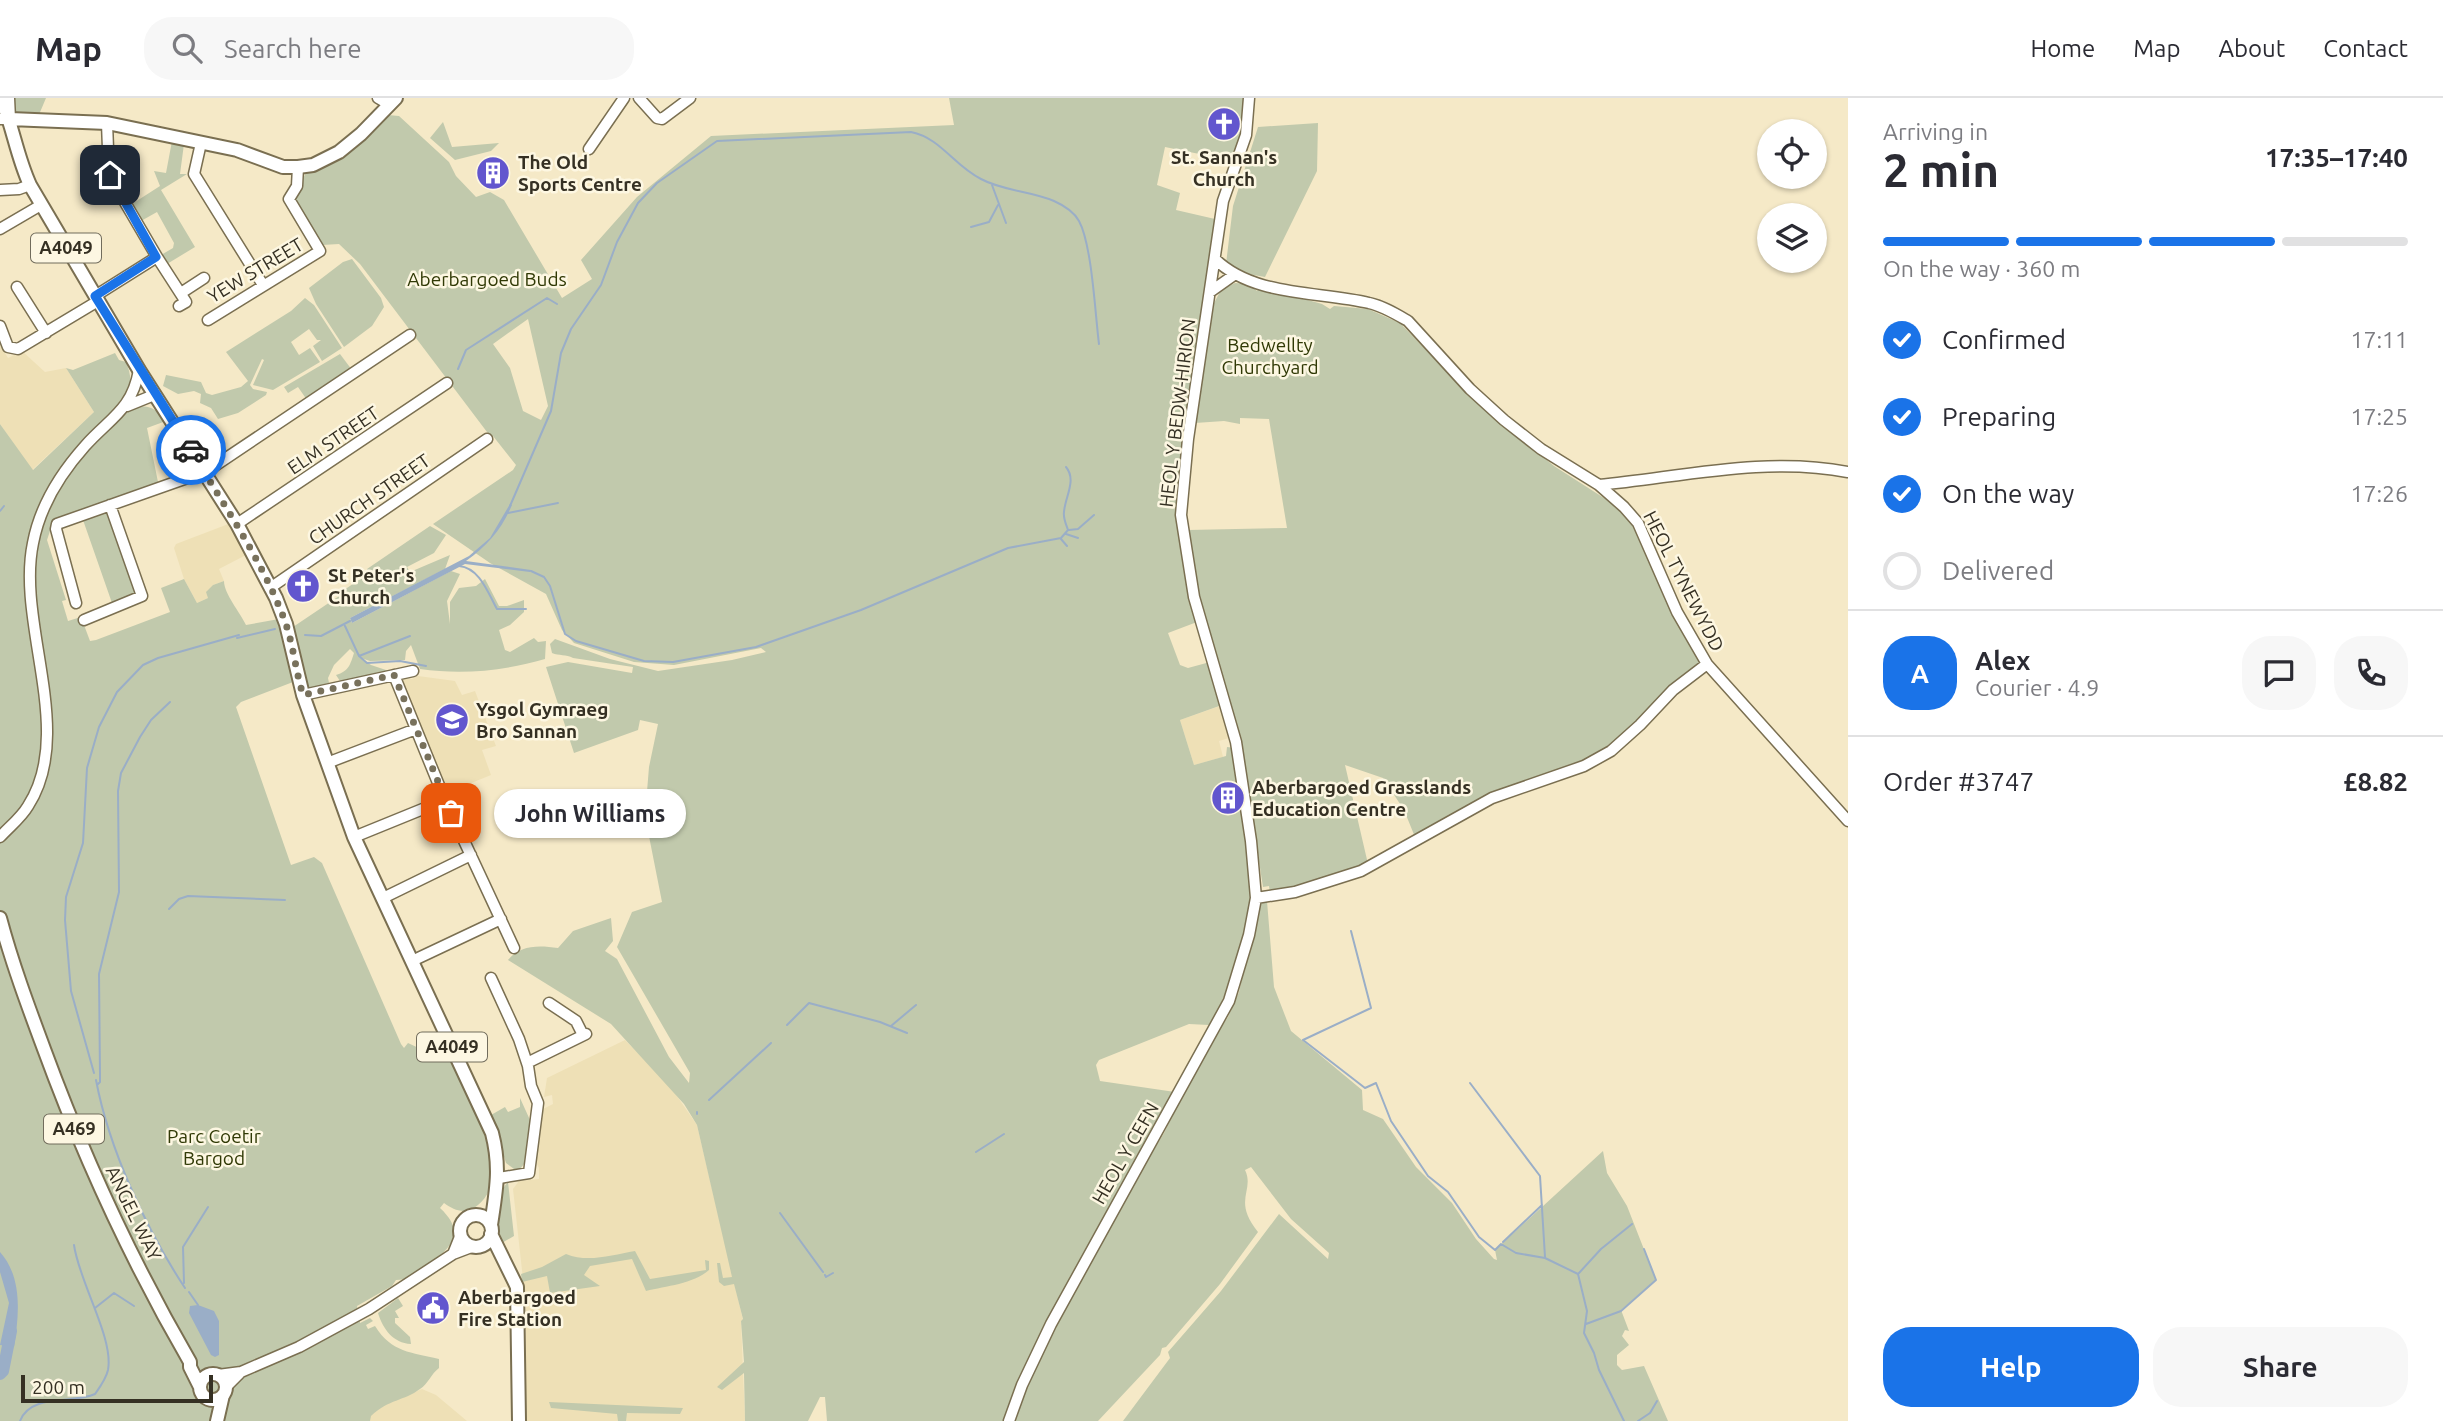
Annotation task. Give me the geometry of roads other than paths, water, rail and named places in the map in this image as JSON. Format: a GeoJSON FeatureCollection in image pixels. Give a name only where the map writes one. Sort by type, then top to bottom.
{"type":"FeatureCollection","features":[{"type":"Feature","properties":{"kind":"main road","name":"A4049"},"geometry":{"type":"LineString","coordinates":[[1,98],[19,162],[30,185],[139,370],[237,524],[270,588],[286,624],[303,695],[354,837],[492,1133],[499,1178],[492,1201],[494,1208],[491,1230],[512,1274],[517,1294],[519,1421]]}},
{"type":"Feature","properties":{"kind":"main road"},"geometry":{"type":"LineString","coordinates":[[5,119],[107,123],[237,150],[283,167],[298,167],[313,165],[339,152],[393,102]]}},
{"type":"Feature","properties":{"kind":"main road","name":"ANGEL WAY"},"geometry":{"type":"LineString","coordinates":[[0,918],[19,981],[80,1144],[121,1235],[190,1362],[200,1387]]}},
{"type":"Feature","properties":{"kind":"main road"},"geometry":{"type":"LineString","coordinates":[[492,1201],[464,1220],[461,1234],[465,1242],[501,1255]]}},
{"type":"Feature","properties":{"kind":"main road"},"geometry":{"type":"LineString","coordinates":[[475,1215],[486,1218],[491,1230],[478,1246]]}},
{"type":"Feature","properties":{"kind":"main road","name":"ANGEL WAY"},"geometry":{"type":"LineString","coordinates":[[190,1362],[214,1375]]}},
{"type":"Feature","properties":{"kind":"main road"},"geometry":{"type":"LineString","coordinates":[[200,1387],[203,1379],[214,1375]]}},
{"type":"Feature","properties":{"kind":"main road","name":"A469"},"geometry":{"type":"LineString","coordinates":[[200,1387],[203,1395],[220,1394],[224,1380],[214,1375]]}},
{"type":"Feature","properties":{"kind":"main road"},"geometry":{"type":"LineString","coordinates":[[217,1419],[220,1394]]}},
{"type":"Feature","properties":{"kind":"street"},"geometry":{"type":"LineString","coordinates":[[5,119],[9,98]]}},
{"type":"Feature","properties":{"kind":"street"},"geometry":{"type":"LineString","coordinates":[[378,98],[393,102]]}},
{"type":"Feature","properties":{"kind":"street"},"geometry":{"type":"LineString","coordinates":[[589,149],[624,98]]}},
{"type":"Feature","properties":{"kind":"street"},"geometry":{"type":"LineString","coordinates":[[639,98],[657,118],[662,119],[690,98]]}},
{"type":"Feature","properties":{"kind":"street","name":"HEOL Y BEDW-HIRION"},"geometry":{"type":"LineString","coordinates":[[1250,98],[1246,135],[1225,190],[1188,439],[1181,515],[1194,597],[1236,742],[1251,841],[1256,898]]}},
{"type":"Feature","properties":{"kind":"street"},"geometry":{"type":"LineString","coordinates":[[107,123],[110,175],[156,257],[186,302],[179,306]]}},
{"type":"Feature","properties":{"kind":"street"},"geometry":{"type":"LineString","coordinates":[[201,143],[194,174],[263,285]]}},
{"type":"Feature","properties":{"kind":"street","name":"YEW STREET"},"geometry":{"type":"LineString","coordinates":[[208,320],[320,251],[289,199],[297,186],[298,167]]}},
{"type":"Feature","properties":{"kind":"street"},"geometry":{"type":"LineString","coordinates":[[0,190],[19,189],[30,185]]}},
{"type":"Feature","properties":{"kind":"street"},"geometry":{"type":"LineString","coordinates":[[0,229],[41,205]]}},
{"type":"Feature","properties":{"kind":"street"},"geometry":{"type":"LineString","coordinates":[[0,326],[12,350],[46,333],[156,257]]}},
{"type":"Feature","properties":{"kind":"street"},"geometry":{"type":"LineString","coordinates":[[1210,292],[1234,275],[1215,259]]}},
{"type":"Feature","properties":{"kind":"street","name":"HEOL TYNEWYDD"},"geometry":{"type":"LineString","coordinates":[[1234,275],[1299,293],[1371,303],[1408,321],[1470,389],[1504,420],[1541,449],[1599,485],[1638,523],[1676,612],[1707,664],[1848,821]]}},
{"type":"Feature","properties":{"kind":"street"},"geometry":{"type":"LineString","coordinates":[[181,293],[205,278]]}},
{"type":"Feature","properties":{"kind":"street"},"geometry":{"type":"LineString","coordinates":[[16,288],[46,333]]}},
{"type":"Feature","properties":{"kind":"street"},"geometry":{"type":"LineString","coordinates":[[76,603],[56,529],[57,524],[204,472],[410,335]]}},
{"type":"Feature","properties":{"kind":"street"},"geometry":{"type":"LineString","coordinates":[[127,407],[133,396],[139,370]]}},
{"type":"Feature","properties":{"kind":"street","name":"ELM STREET"},"geometry":{"type":"LineString","coordinates":[[237,524],[447,383]]}},
{"type":"Feature","properties":{"kind":"street"},"geometry":{"type":"LineString","coordinates":[[133,396],[152,391]]}},
{"type":"Feature","properties":{"kind":"street"},"geometry":{"type":"LineString","coordinates":[[2,832],[28,806],[45,761],[46,729],[29,577],[36,529],[45,505],[71,462],[108,421],[152,391]]}},
{"type":"Feature","properties":{"kind":"street","name":"CHURCH STREET"},"geometry":{"type":"LineString","coordinates":[[270,588],[487,439]]}},
{"type":"Feature","properties":{"kind":"street"},"geometry":{"type":"LineString","coordinates":[[1599,485],[1722,469],[1826,467],[1848,472]]}},
{"type":"Feature","properties":{"kind":"street"},"geometry":{"type":"LineString","coordinates":[[85,620],[142,596],[110,505]]}},
{"type":"Feature","properties":{"kind":"street"},"geometry":{"type":"LineString","coordinates":[[1256,898],[1295,892],[1361,871],[1492,798],[1584,766],[1611,751],[1673,690],[1707,664]]}},
{"type":"Feature","properties":{"kind":"street"},"geometry":{"type":"LineString","coordinates":[[303,695],[413,671]]}},
{"type":"Feature","properties":{"kind":"street"},"geometry":{"type":"LineString","coordinates":[[394,675],[444,800],[514,948]]}},
{"type":"Feature","properties":{"kind":"street"},"geometry":{"type":"LineString","coordinates":[[327,763],[416,729]]}},
{"type":"Feature","properties":{"kind":"street"},"geometry":{"type":"LineString","coordinates":[[354,837],[444,800]]}},
{"type":"Feature","properties":{"kind":"street"},"geometry":{"type":"LineString","coordinates":[[383,898],[471,855]]}},
{"type":"Feature","properties":{"kind":"street","name":"HEOL Y CEFN"},"geometry":{"type":"LineString","coordinates":[[1009,1421],[1021,1385],[1051,1325],[1229,1001],[1249,935],[1256,898]]}},
{"type":"Feature","properties":{"kind":"street"},"geometry":{"type":"LineString","coordinates":[[412,961],[501,919]]}},
{"type":"Feature","properties":{"kind":"street"},"geometry":{"type":"LineString","coordinates":[[491,978],[501,988],[538,1103],[529,1174],[499,1178]]}},
{"type":"Feature","properties":{"kind":"street"},"geometry":{"type":"LineString","coordinates":[[527,1063],[585,1035],[576,1021],[549,1003]]}},
{"type":"Feature","properties":{"kind":"street"},"geometry":{"type":"LineString","coordinates":[[453,1254],[461,1234]]}},
{"type":"Feature","properties":{"kind":"street"},"geometry":{"type":"LineString","coordinates":[[214,1375],[241,1372],[299,1347],[369,1309],[453,1254],[478,1246]]}},
{"type":"Feature","properties":{"kind":"street"},"geometry":{"type":"LineString","coordinates":[[220,1394],[241,1372]]}},
{"type":"Feature","properties":{"kind":"water"},"geometry":{"type":"Polygon","coordinates":[[[510,504],[512,505],[508,514],[493,536],[466,561],[531,570],[530,572],[465,564],[352,623],[350,618],[469,556],[490,538],[510,504]]]}},
{"type":"Feature","properties":{"kind":"water"},"geometry":{"type":"Polygon","coordinates":[[[0,1252],[13,1273],[18,1297],[14,1347],[0,1345],[9,1303],[0,1272],[0,1252]]]}},
{"type":"Feature","properties":{"kind":"water"},"geometry":{"type":"Polygon","coordinates":[[[198,1305],[214,1311],[219,1321],[219,1355],[215,1357],[211,1355],[189,1313],[190,1306],[198,1305]]]}},
{"type":"Feature","properties":{"kind":"waterway"},"geometry":{"type":"LineString","coordinates":[[510,506],[551,411],[561,353],[571,329],[601,285],[617,242],[638,203],[657,183],[717,141],[911,132],[931,140],[981,179],[1057,203],[1074,215],[1083,232],[1090,262],[1099,344]]}},
{"type":"Feature","properties":{"kind":"waterway"},"geometry":{"type":"LineString","coordinates":[[992,185],[1006,223]]}},
{"type":"Feature","properties":{"kind":"waterway"},"geometry":{"type":"LineString","coordinates":[[971,227],[989,222],[998,205]]}},
{"type":"Feature","properties":{"kind":"waterway"},"geometry":{"type":"LineString","coordinates":[[458,369],[466,350],[547,298],[557,304]]}},
{"type":"Feature","properties":{"kind":"waterway"},"geometry":{"type":"LineString","coordinates":[[531,571],[544,577],[550,586],[565,634],[576,641],[644,661],[673,662],[756,647],[861,610],[1008,548],[1061,538],[1068,530],[1064,514],[1070,477],[1066,467]]}},
{"type":"Feature","properties":{"kind":"waterway"},"geometry":{"type":"LineString","coordinates":[[508,513],[558,503]]}},
{"type":"Feature","properties":{"kind":"waterway"},"geometry":{"type":"LineString","coordinates":[[0,511],[4,506]]}},
{"type":"Feature","properties":{"kind":"waterway"},"geometry":{"type":"LineString","coordinates":[[1069,530],[1078,529],[1094,515]]}},
{"type":"Feature","properties":{"kind":"waterway"},"geometry":{"type":"LineString","coordinates":[[1066,534],[1078,538]]}},
{"type":"Feature","properties":{"kind":"waterway"},"geometry":{"type":"LineString","coordinates":[[1061,539],[1067,546]]}},
{"type":"Feature","properties":{"kind":"waterway"},"geometry":{"type":"LineString","coordinates":[[459,566],[478,576],[497,609],[526,609]]}},
{"type":"Feature","properties":{"kind":"waterway"},"geometry":{"type":"LineString","coordinates":[[305,635],[321,636],[350,621]]}},
{"type":"Feature","properties":{"kind":"waterway"},"geometry":{"type":"LineString","coordinates":[[345,626],[359,656],[367,663],[400,661],[426,666]]}},
{"type":"Feature","properties":{"kind":"waterway"},"geometry":{"type":"LineString","coordinates":[[237,638],[275,629]]}},
{"type":"Feature","properties":{"kind":"waterway"},"geometry":{"type":"LineString","coordinates":[[94,1073],[71,991],[65,920],[66,897],[83,843],[87,768],[99,727],[117,692],[143,665],[158,658],[239,635]]}},
{"type":"Feature","properties":{"kind":"waterway"},"geometry":{"type":"LineString","coordinates":[[359,656],[410,636]]}},
{"type":"Feature","properties":{"kind":"waterway"},"geometry":{"type":"LineString","coordinates":[[97,1085],[100,1082],[99,974],[119,892],[118,791],[121,773],[151,720],[170,702]]}},
{"type":"Feature","properties":{"kind":"waterway"},"geometry":{"type":"LineString","coordinates":[[169,909],[179,899],[188,896],[285,900]]}},
{"type":"Feature","properties":{"kind":"waterway"},"geometry":{"type":"LineString","coordinates":[[1351,931],[1371,1008],[1303,1040],[1365,1088],[1376,1083],[1391,1121],[1428,1176],[1448,1192],[1479,1237],[1495,1250],[1501,1244],[1516,1253],[1545,1258],[1578,1274],[1587,1311],[1584,1333],[1624,1421]]}},
{"type":"Feature","properties":{"kind":"waterway"},"geometry":{"type":"LineString","coordinates":[[787,1025],[809,1003],[880,1022],[907,1033]]}},
{"type":"Feature","properties":{"kind":"waterway"},"geometry":{"type":"LineString","coordinates":[[891,1026],[916,1005]]}},
{"type":"Feature","properties":{"kind":"waterway"},"geometry":{"type":"LineString","coordinates":[[709,1100],[771,1043]]}},
{"type":"Feature","properties":{"kind":"waterway"},"geometry":{"type":"LineString","coordinates":[[96,1080],[110,1133],[131,1188],[156,1240],[185,1288]]}},
{"type":"Feature","properties":{"kind":"waterway"},"geometry":{"type":"LineString","coordinates":[[1470,1083],[1540,1176],[1545,1257]]}},
{"type":"Feature","properties":{"kind":"waterway"},"geometry":{"type":"LineString","coordinates":[[976,1152],[1004,1134]]}},
{"type":"Feature","properties":{"kind":"waterway"},"geometry":{"type":"LineString","coordinates":[[1503,1242],[1542,1205]]}},
{"type":"Feature","properties":{"kind":"waterway"},"geometry":{"type":"LineString","coordinates":[[184,1283],[183,1247],[208,1207]]}},
{"type":"Feature","properties":{"kind":"waterway"},"geometry":{"type":"LineString","coordinates":[[780,1213],[823,1272]]}},
{"type":"Feature","properties":{"kind":"waterway"},"geometry":{"type":"LineString","coordinates":[[1579,1273],[1601,1249],[1632,1224]]}},
{"type":"Feature","properties":{"kind":"waterway"},"geometry":{"type":"LineString","coordinates":[[20,1421],[25,1412],[33,1406],[95,1394],[108,1370],[106,1342],[82,1276],[74,1245]]}},
{"type":"Feature","properties":{"kind":"waterway"},"geometry":{"type":"LineString","coordinates":[[1586,1324],[1621,1311],[1656,1280],[1644,1249]]}},
{"type":"Feature","properties":{"kind":"waterway"},"geometry":{"type":"LineString","coordinates":[[825,1275],[826,1277],[833,1273]]}},
{"type":"Feature","properties":{"kind":"waterway"},"geometry":{"type":"LineString","coordinates":[[189,1292],[198,1305]]}},
{"type":"Feature","properties":{"kind":"waterway"},"geometry":{"type":"LineString","coordinates":[[95,1308],[114,1293],[134,1306]]}},
{"type":"Feature","properties":{"kind":"waterway"},"geometry":{"type":"LineString","coordinates":[[0,1374],[3,1371],[11,1331]]}},
{"type":"Feature","properties":{"kind":"waterway"},"geometry":{"type":"LineString","coordinates":[[1638,1421],[1650,1413],[1657,1401]]}},
{"type":"Feature","properties":{"kind":"place","name":"St. Sannan's Church"},"geometry":{"type":"Point","coordinates":[1224,124]}},
{"type":"Feature","properties":{"kind":"place","name":"The Old Sports Centre"},"geometry":{"type":"Point","coordinates":[493,173]}},
{"type":"Feature","properties":{"kind":"place","name":"St Peter's Church"},"geometry":{"type":"Point","coordinates":[303,586]}},
{"type":"Feature","properties":{"kind":"place","name":"Ysgol Gymraeg Bro Sannan"},"geometry":{"type":"Point","coordinates":[452,720]}},
{"type":"Feature","properties":{"kind":"place","name":"Aberbargoed Grasslands Education Centre"},"geometry":{"type":"Point","coordinates":[1228,798]}},
{"type":"Feature","properties":{"kind":"place","name":"John Williams"},"geometry":{"type":"Point","coordinates":[451,813]}},
{"type":"Feature","properties":{"kind":"place","name":"Aberbargoed Fire Station"},"geometry":{"type":"Point","coordinates":[433,1308]}},
{"type":"Feature","properties":{"kind":"park label","name":"Aberbargoed Buds"},"geometry":{"type":"Point","coordinates":[487,279]}},
{"type":"Feature","properties":{"kind":"park label","name":"Bedwellty Churchyard"},"geometry":{"type":"Point","coordinates":[1270,356]}},
{"type":"Feature","properties":{"kind":"park label","name":"Parc Coetir Bargod"},"geometry":{"type":"Point","coordinates":[214,1147]}}]}
